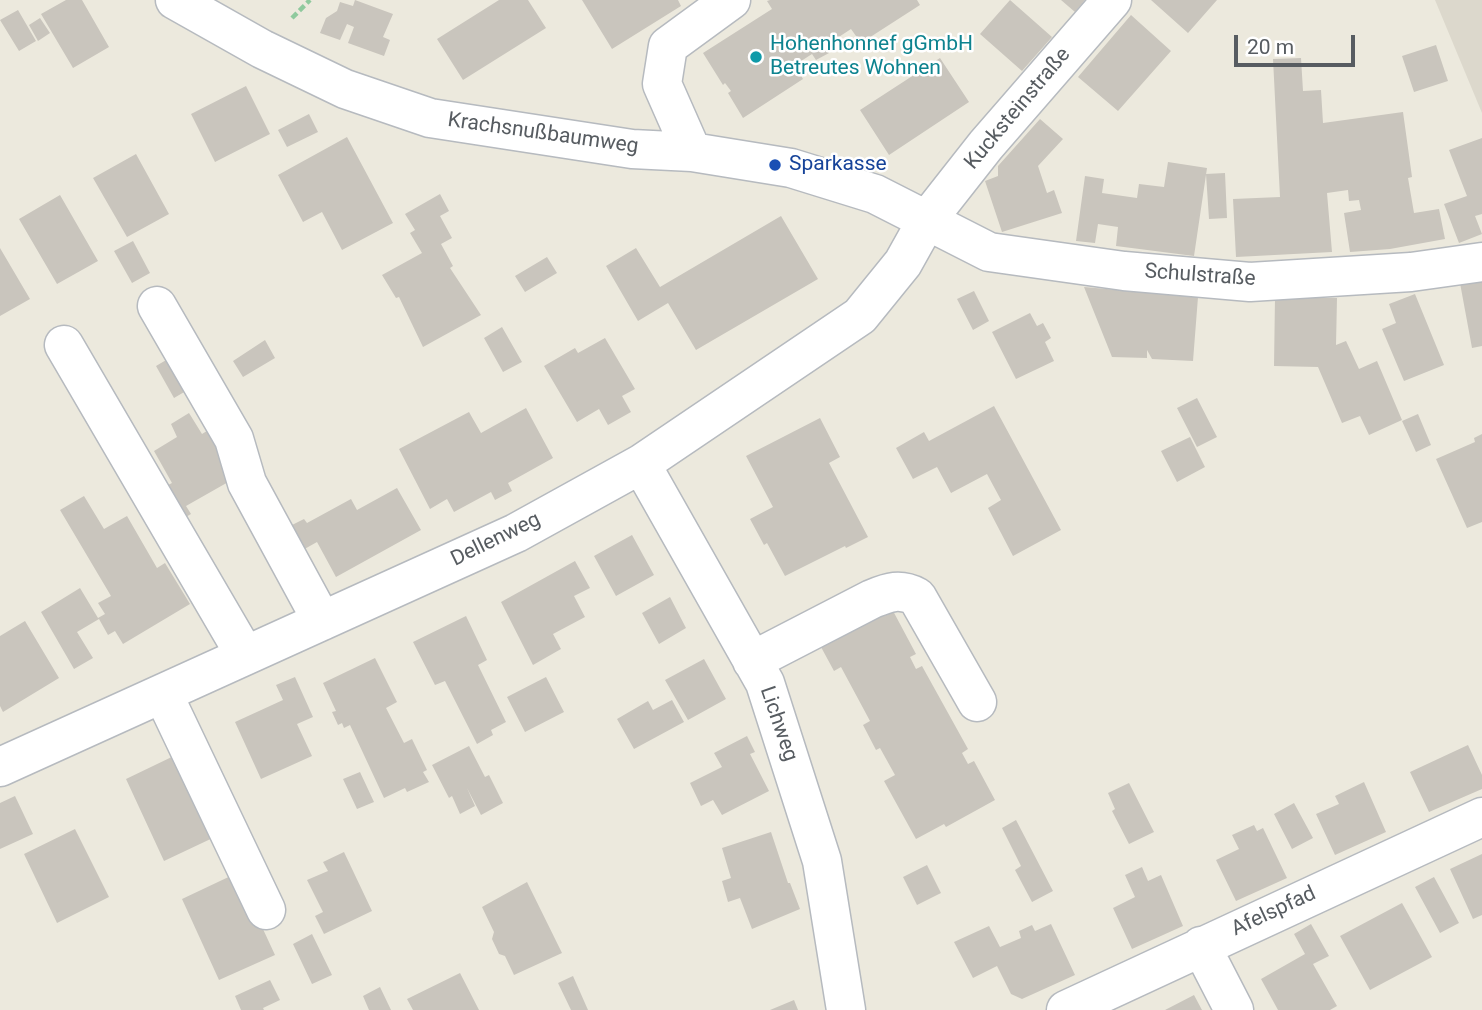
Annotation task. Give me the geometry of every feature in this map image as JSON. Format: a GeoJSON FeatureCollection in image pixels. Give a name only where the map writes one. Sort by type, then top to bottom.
{"type":"FeatureCollection","features":[{"type":"Feature","properties":{"kind":"street","name":"Krachsnußbaumweg"},"geometry":{"type":"LineString","coordinates":[[174,0],[231,17],[345,89],[430,118],[632,149],[692,152],[791,168],[875,194],[927,220]]}},
{"type":"Feature","properties":{"kind":"street"},"geometry":{"type":"LineString","coordinates":[[692,152],[662,84],[668,46],[731,0]]}},
{"type":"Feature","properties":{"kind":"street","name":"Kucksteinstraße"},"geometry":{"type":"LineString","coordinates":[[927,220],[986,145],[1112,0]]}},
{"type":"Feature","properties":{"kind":"street","name":"Schulstraße"},"geometry":{"type":"LineString","coordinates":[[927,220],[989,252],[1124,271],[1250,282],[1411,272],[1482,261]]}},
{"type":"Feature","properties":{"kind":"street","name":"Dellenweg"},"geometry":{"type":"LineString","coordinates":[[0,767],[516,533],[641,464],[860,316],[903,263],[927,220]]}},
{"type":"Feature","properties":{"kind":"street"},"geometry":{"type":"LineString","coordinates":[[157,306],[234,439],[247,483],[322,621]]}},
{"type":"Feature","properties":{"kind":"street"},"geometry":{"type":"LineString","coordinates":[[64,345],[245,655]]}},
{"type":"Feature","properties":{"kind":"street","name":"Lichweg"},"geometry":{"type":"LineString","coordinates":[[641,464],[765,683],[822,861],[846,1010]]}},
{"type":"Feature","properties":{"kind":"street"},"geometry":{"type":"LineString","coordinates":[[752,661],[872,599],[904,590],[917,597],[977,702]]}},
{"type":"Feature","properties":{"kind":"street"},"geometry":{"type":"LineString","coordinates":[[163,694],[266,910]]}},
{"type":"Feature","properties":{"kind":"street","name":"Afelspfad"},"geometry":{"type":"LineString","coordinates":[[1066,1010],[1482,817]]}},
{"type":"Feature","properties":{"kind":"street"},"geometry":{"type":"LineString","coordinates":[[1201,946],[1234,1010]]}},
{"type":"Feature","properties":{"kind":"shaded area"},"geometry":{"type":"Polygon","coordinates":[[[1435,0],[1482,0],[1482,113],[1435,0]]]}},
{"type":"Feature","properties":{"kind":"building"},"geometry":{"type":"Polygon","coordinates":[[[66,0],[82,0],[109,47],[73,68],[41,14],[66,0]]]}},
{"type":"Feature","properties":{"kind":"building"},"geometry":{"type":"Polygon","coordinates":[[[355,0],[393,14],[383,37],[390,40],[384,56],[348,43],[354,27],[347,24],[340,40],[320,33],[326,18],[337,11],[340,2],[353,6],[355,0]]]}},
{"type":"Feature","properties":{"kind":"building"},"geometry":{"type":"Polygon","coordinates":[[[499,0],[528,0],[546,28],[463,80],[437,39],[499,0]]]}},
{"type":"Feature","properties":{"kind":"building"},"geometry":{"type":"Polygon","coordinates":[[[582,0],[678,0],[681,6],[612,49],[582,0]]]}},
{"type":"Feature","properties":{"kind":"building","name":"Hohenhonnef gGmbH Betreutes Wohnen"},"geometry":{"type":"Polygon","coordinates":[[[917,0],[920,5],[861,43],[851,29],[825,46],[829,53],[816,60],[812,54],[795,65],[803,79],[743,118],[728,93],[731,91],[725,83],[723,85],[703,53],[772,9],[767,1],[917,0]]]}},
{"type":"Feature","properties":{"kind":"building"},"geometry":{"type":"Polygon","coordinates":[[[1010,0],[1052,37],[1022,71],[980,34],[1010,0]]]}},
{"type":"Feature","properties":{"kind":"building"},"geometry":{"type":"Polygon","coordinates":[[[1061,0],[1085,0],[1075,12],[1061,0]]]}},
{"type":"Feature","properties":{"kind":"building"},"geometry":{"type":"Polygon","coordinates":[[[1151,0],[1217,0],[1188,33],[1151,0]]]}},
{"type":"Feature","properties":{"kind":"building"},"geometry":{"type":"Polygon","coordinates":[[[18,10],[36,41],[19,51],[0,20],[18,10]]]}},
{"type":"Feature","properties":{"kind":"building"},"geometry":{"type":"Polygon","coordinates":[[[1131,15],[1171,51],[1118,111],[1078,77],[1131,15]]]}},
{"type":"Feature","properties":{"kind":"building"},"geometry":{"type":"Polygon","coordinates":[[[40,18],[50,33],[38,41],[29,25],[40,18]]]}},
{"type":"Feature","properties":{"kind":"building"},"geometry":{"type":"Polygon","coordinates":[[[1436,45],[1448,81],[1414,92],[1402,56],[1436,45]]]}},
{"type":"Feature","properties":{"kind":"building"},"geometry":{"type":"Polygon","coordinates":[[[940,58],[969,102],[889,155],[860,110],[940,58]]]}},
{"type":"Feature","properties":{"kind":"building"},"geometry":{"type":"Polygon","coordinates":[[[1301,58],[1303,91],[1321,90],[1323,123],[1403,112],[1412,177],[1408,178],[1414,213],[1439,209],[1445,239],[1390,249],[1350,252],[1344,213],[1361,210],[1359,200],[1349,201],[1348,190],[1327,193],[1332,252],[1236,257],[1233,199],[1280,197],[1273,59],[1301,58]]]}},
{"type":"Feature","properties":{"kind":"building"},"geometry":{"type":"Polygon","coordinates":[[[246,86],[270,134],[215,162],[191,114],[246,86]]]}},
{"type":"Feature","properties":{"kind":"building"},"geometry":{"type":"Polygon","coordinates":[[[309,114],[318,132],[287,147],[278,130],[309,114]]]}},
{"type":"Feature","properties":{"kind":"building"},"geometry":{"type":"Polygon","coordinates":[[[1040,119],[1063,139],[1038,166],[1047,193],[1054,190],[1062,213],[1002,232],[985,181],[998,176],[998,166],[1040,119]]]}},
{"type":"Feature","properties":{"kind":"building"},"geometry":{"type":"Polygon","coordinates":[[[347,137],[393,223],[342,250],[322,212],[303,222],[278,175],[347,137]]]}},
{"type":"Feature","properties":{"kind":"building"},"geometry":{"type":"Polygon","coordinates":[[[1482,138],[1482,214],[1475,216],[1482,234],[1459,243],[1444,204],[1467,196],[1449,150],[1482,138]]]}},
{"type":"Feature","properties":{"kind":"building"},"geometry":{"type":"Polygon","coordinates":[[[136,154],[169,214],[127,237],[93,178],[136,154]]]}},
{"type":"Feature","properties":{"kind":"building"},"geometry":{"type":"Polygon","coordinates":[[[1168,162],[1207,168],[1194,256],[1116,246],[1118,227],[1098,224],[1095,243],[1076,241],[1085,176],[1104,179],[1102,193],[1137,198],[1139,184],[1164,187],[1168,162]]]}},
{"type":"Feature","properties":{"kind":"building"},"geometry":{"type":"Polygon","coordinates":[[[1225,173],[1227,218],[1209,219],[1206,174],[1225,173]]]}},
{"type":"Feature","properties":{"kind":"building"},"geometry":{"type":"Polygon","coordinates":[[[440,194],[449,211],[440,216],[452,238],[441,244],[453,266],[450,268],[481,315],[423,347],[399,297],[396,298],[382,275],[422,253],[410,233],[415,230],[405,214],[440,194]]]}},
{"type":"Feature","properties":{"kind":"building"},"geometry":{"type":"Polygon","coordinates":[[[60,195],[98,261],[57,284],[19,219],[60,195]]]}},
{"type":"Feature","properties":{"kind":"building"},"geometry":{"type":"Polygon","coordinates":[[[781,216],[818,279],[696,350],[668,303],[638,321],[606,266],[636,248],[660,287],[781,216]]]}},
{"type":"Feature","properties":{"kind":"building"},"geometry":{"type":"Polygon","coordinates":[[[133,241],[150,273],[132,283],[114,251],[133,241]]]}},
{"type":"Feature","properties":{"kind":"building"},"geometry":{"type":"Polygon","coordinates":[[[0,248],[30,299],[0,316],[0,248]]]}},
{"type":"Feature","properties":{"kind":"building"},"geometry":{"type":"Polygon","coordinates":[[[547,257],[557,273],[525,292],[515,276],[547,257]]]}},
{"type":"Feature","properties":{"kind":"building"},"geometry":{"type":"Polygon","coordinates":[[[1482,279],[1482,346],[1472,348],[1460,283],[1482,279]]]}},
{"type":"Feature","properties":{"kind":"building"},"geometry":{"type":"Polygon","coordinates":[[[1084,287],[1198,297],[1193,361],[1152,359],[1147,350],[1147,358],[1112,357],[1084,287]]]}},
{"type":"Feature","properties":{"kind":"building"},"geometry":{"type":"Polygon","coordinates":[[[974,291],[989,321],[973,330],[957,299],[974,291]]]}},
{"type":"Feature","properties":{"kind":"building"},"geometry":{"type":"Polygon","coordinates":[[[1415,294],[1444,365],[1404,381],[1382,329],[1396,323],[1389,304],[1415,294]]]}},
{"type":"Feature","properties":{"kind":"building"},"geometry":{"type":"Polygon","coordinates":[[[1275,298],[1337,298],[1336,345],[1346,341],[1359,369],[1377,361],[1402,420],[1369,435],[1360,416],[1342,423],[1318,367],[1274,366],[1275,298]]]}},
{"type":"Feature","properties":{"kind":"building"},"geometry":{"type":"Polygon","coordinates":[[[1030,313],[1037,326],[1043,323],[1051,338],[1045,342],[1054,361],[1016,379],[992,332],[1030,313]]]}},
{"type":"Feature","properties":{"kind":"building"},"geometry":{"type":"Polygon","coordinates":[[[502,327],[522,362],[503,372],[484,338],[502,327]]]}},
{"type":"Feature","properties":{"kind":"building"},"geometry":{"type":"Polygon","coordinates":[[[605,338],[635,389],[622,396],[631,412],[608,425],[599,409],[577,422],[544,366],[575,348],[578,353],[605,338]]]}},
{"type":"Feature","properties":{"kind":"building"},"geometry":{"type":"Polygon","coordinates":[[[265,340],[275,358],[243,377],[233,361],[265,340]]]}},
{"type":"Feature","properties":{"kind":"building"},"geometry":{"type":"Polygon","coordinates":[[[173,356],[191,388],[174,398],[156,366],[173,356]]]}},
{"type":"Feature","properties":{"kind":"building"},"geometry":{"type":"Polygon","coordinates":[[[1197,398],[1217,437],[1197,447],[1177,408],[1197,398]]]}},
{"type":"Feature","properties":{"kind":"building"},"geometry":{"type":"Polygon","coordinates":[[[994,406],[1061,530],[1013,556],[988,508],[1001,500],[987,474],[951,493],[937,467],[913,479],[896,448],[924,432],[929,441],[994,406]]]}},
{"type":"Feature","properties":{"kind":"building"},"geometry":{"type":"Polygon","coordinates":[[[526,408],[553,458],[508,483],[512,491],[495,500],[491,492],[454,512],[447,499],[430,509],[399,449],[469,412],[481,433],[526,408]]]}},
{"type":"Feature","properties":{"kind":"building"},"geometry":{"type":"Polygon","coordinates":[[[189,413],[202,434],[215,426],[230,481],[186,506],[191,514],[177,522],[158,490],[172,483],[154,451],[177,437],[171,424],[189,413]]]}},
{"type":"Feature","properties":{"kind":"building"},"geometry":{"type":"Polygon","coordinates":[[[1418,414],[1431,445],[1416,452],[1402,421],[1418,414]]]}},
{"type":"Feature","properties":{"kind":"building"},"geometry":{"type":"Polygon","coordinates":[[[820,418],[840,457],[829,463],[868,537],[785,576],[750,519],[773,507],[746,456],[820,418]]]}},
{"type":"Feature","properties":{"kind":"building"},"geometry":{"type":"Polygon","coordinates":[[[1482,434],[1482,522],[1467,528],[1436,459],[1475,442],[1474,438],[1482,434]]]}},
{"type":"Feature","properties":{"kind":"building"},"geometry":{"type":"Polygon","coordinates":[[[1190,437],[1205,467],[1177,482],[1161,451],[1190,437]]]}},
{"type":"Feature","properties":{"kind":"building"},"geometry":{"type":"Polygon","coordinates":[[[397,488],[421,530],[336,577],[317,542],[301,551],[288,527],[304,519],[307,523],[351,499],[357,510],[397,488]]]}},
{"type":"Feature","properties":{"kind":"building"},"geometry":{"type":"Polygon","coordinates":[[[84,496],[104,529],[127,516],[157,568],[165,563],[190,604],[123,644],[115,631],[108,635],[99,619],[77,632],[93,658],[74,669],[41,612],[80,588],[98,618],[105,614],[98,603],[111,596],[60,510],[84,496]]]}},
{"type":"Feature","properties":{"kind":"building"},"geometry":{"type":"Polygon","coordinates":[[[632,535],[654,575],[616,596],[594,556],[632,535]]]}},
{"type":"Feature","properties":{"kind":"building"},"geometry":{"type":"Polygon","coordinates":[[[575,561],[590,588],[574,596],[585,617],[553,634],[561,649],[533,665],[501,602],[575,561]]]}},
{"type":"Feature","properties":{"kind":"building"},"geometry":{"type":"Polygon","coordinates":[[[670,597],[686,628],[659,644],[642,613],[670,597]]]}},
{"type":"Feature","properties":{"kind":"building"},"geometry":{"type":"Polygon","coordinates":[[[892,609],[916,654],[910,657],[916,669],[922,666],[968,749],[962,753],[968,764],[974,761],[995,800],[946,827],[944,824],[916,839],[884,781],[895,775],[880,748],[876,750],[863,725],[870,721],[841,667],[834,671],[821,647],[892,609]]]}},
{"type":"Feature","properties":{"kind":"building"},"geometry":{"type":"Polygon","coordinates":[[[466,616],[487,660],[478,665],[506,722],[491,730],[493,735],[477,744],[445,681],[435,685],[413,642],[466,616]]]}},
{"type":"Feature","properties":{"kind":"building"},"geometry":{"type":"Polygon","coordinates":[[[25,621],[59,678],[3,712],[0,706],[0,636],[25,621]]]}},
{"type":"Feature","properties":{"kind":"building"},"geometry":{"type":"Polygon","coordinates":[[[375,658],[397,702],[386,708],[404,743],[412,739],[427,770],[423,772],[429,782],[407,792],[405,788],[384,798],[350,725],[344,728],[342,723],[338,725],[332,712],[336,711],[323,683],[375,658]]]}},
{"type":"Feature","properties":{"kind":"building"},"geometry":{"type":"Polygon","coordinates":[[[704,659],[726,699],[688,720],[665,680],[704,659]]]}},
{"type":"Feature","properties":{"kind":"building"},"geometry":{"type":"Polygon","coordinates":[[[295,677],[313,717],[297,724],[312,756],[261,779],[235,722],[283,700],[276,685],[295,677]]]}},
{"type":"Feature","properties":{"kind":"building"},"geometry":{"type":"Polygon","coordinates":[[[546,677],[564,712],[525,732],[507,697],[546,677]]]}},
{"type":"Feature","properties":{"kind":"building"},"geometry":{"type":"Polygon","coordinates":[[[672,700],[684,722],[634,749],[617,719],[648,701],[653,710],[672,700]]]}},
{"type":"Feature","properties":{"kind":"building"},"geometry":{"type":"Polygon","coordinates":[[[747,736],[755,752],[750,754],[769,791],[722,815],[713,800],[701,806],[690,783],[722,767],[714,753],[747,736]]]}},
{"type":"Feature","properties":{"kind":"building"},"geometry":{"type":"Polygon","coordinates":[[[1468,745],[1482,775],[1482,789],[1429,812],[1410,772],[1468,745]]]}},
{"type":"Feature","properties":{"kind":"building"},"geometry":{"type":"Polygon","coordinates":[[[469,746],[485,777],[489,775],[503,803],[481,815],[467,788],[475,806],[460,814],[432,765],[469,746]]]}},
{"type":"Feature","properties":{"kind":"building"},"geometry":{"type":"Polygon","coordinates":[[[180,753],[219,835],[164,861],[126,779],[180,753]]]}},
{"type":"Feature","properties":{"kind":"building"},"geometry":{"type":"Polygon","coordinates":[[[360,772],[374,802],[357,809],[343,779],[360,772]]]}},
{"type":"Feature","properties":{"kind":"building"},"geometry":{"type":"Polygon","coordinates":[[[1364,782],[1386,832],[1335,855],[1316,814],[1339,804],[1335,796],[1364,782]]]}},
{"type":"Feature","properties":{"kind":"building"},"geometry":{"type":"Polygon","coordinates":[[[1129,783],[1154,832],[1129,844],[1112,811],[1115,809],[1108,793],[1129,783]]]}},
{"type":"Feature","properties":{"kind":"building"},"geometry":{"type":"Polygon","coordinates":[[[15,796],[33,834],[0,849],[0,803],[15,796]]]}},
{"type":"Feature","properties":{"kind":"building"},"geometry":{"type":"Polygon","coordinates":[[[1294,803],[1313,838],[1292,849],[1274,814],[1294,803]]]}},
{"type":"Feature","properties":{"kind":"building"},"geometry":{"type":"Polygon","coordinates":[[[1016,820],[1053,891],[1032,902],[1015,870],[1021,866],[1002,828],[1016,820]]]}},
{"type":"Feature","properties":{"kind":"building"},"geometry":{"type":"Polygon","coordinates":[[[1254,825],[1257,831],[1263,828],[1287,878],[1236,901],[1216,860],[1239,849],[1232,835],[1254,825]]]}},
{"type":"Feature","properties":{"kind":"building"},"geometry":{"type":"Polygon","coordinates":[[[75,829],[109,897],[57,923],[24,854],[75,829]]]}},
{"type":"Feature","properties":{"kind":"building"},"geometry":{"type":"Polygon","coordinates":[[[771,832],[800,909],[752,929],[740,898],[728,902],[722,881],[731,878],[722,848],[771,832]]]}},
{"type":"Feature","properties":{"kind":"building"},"geometry":{"type":"Polygon","coordinates":[[[344,852],[372,911],[324,934],[315,916],[323,912],[307,880],[328,871],[323,862],[344,852]]]}},
{"type":"Feature","properties":{"kind":"building"},"geometry":{"type":"Polygon","coordinates":[[[1482,854],[1482,915],[1473,919],[1450,869],[1482,854]]]}},
{"type":"Feature","properties":{"kind":"building"},"geometry":{"type":"Polygon","coordinates":[[[927,865],[941,893],[917,905],[903,877],[927,865]]]}},
{"type":"Feature","properties":{"kind":"building"},"geometry":{"type":"Polygon","coordinates":[[[1142,867],[1148,881],[1161,875],[1183,926],[1132,949],[1113,908],[1135,897],[1125,875],[1142,867]]]}},
{"type":"Feature","properties":{"kind":"building"},"geometry":{"type":"Polygon","coordinates":[[[237,873],[275,955],[219,980],[182,899],[237,873]]]}},
{"type":"Feature","properties":{"kind":"building"},"geometry":{"type":"Polygon","coordinates":[[[1434,877],[1459,923],[1440,933],[1415,887],[1434,877]]]}},
{"type":"Feature","properties":{"kind":"building"},"geometry":{"type":"Polygon","coordinates":[[[527,882],[562,953],[514,975],[505,956],[499,954],[492,939],[494,932],[482,907],[527,882]]]}},
{"type":"Feature","properties":{"kind":"building"},"geometry":{"type":"Polygon","coordinates":[[[1402,903],[1432,957],[1370,990],[1340,936],[1402,903]]]}},
{"type":"Feature","properties":{"kind":"building"},"geometry":{"type":"Polygon","coordinates":[[[1051,924],[1075,975],[1022,999],[1011,994],[997,966],[973,978],[954,942],[989,926],[1000,947],[1021,938],[1019,931],[1032,925],[1035,931],[1051,924]]]}},
{"type":"Feature","properties":{"kind":"building"},"geometry":{"type":"Polygon","coordinates":[[[1311,924],[1329,956],[1313,964],[1337,1006],[1330,1010],[1278,1010],[1261,979],[1305,954],[1294,934],[1311,924]]]}},
{"type":"Feature","properties":{"kind":"building"},"geometry":{"type":"Polygon","coordinates":[[[312,934],[332,975],[312,984],[293,944],[312,934]]]}},
{"type":"Feature","properties":{"kind":"building"},"geometry":{"type":"Polygon","coordinates":[[[460,973],[479,1010],[413,1010],[407,999],[460,973]]]}},
{"type":"Feature","properties":{"kind":"building"},"geometry":{"type":"Polygon","coordinates":[[[573,976],[588,1010],[571,1010],[558,983],[573,976]]]}},
{"type":"Feature","properties":{"kind":"building"},"geometry":{"type":"Polygon","coordinates":[[[270,980],[280,1000],[263,1008],[264,1010],[241,1010],[235,996],[270,980]]]}},
{"type":"Feature","properties":{"kind":"building"},"geometry":{"type":"Polygon","coordinates":[[[380,987],[391,1010],[369,1010],[363,996],[380,987]]]}},
{"type":"Feature","properties":{"kind":"building"},"geometry":{"type":"Polygon","coordinates":[[[1194,995],[1202,1010],[1165,1010],[1194,995]]]}},
{"type":"Feature","properties":{"kind":"building"},"geometry":{"type":"Polygon","coordinates":[[[794,1000],[798,1010],[770,1010],[794,1000]]]}},
{"type":"Feature","properties":{"kind":"place","name":"Hohenhonnef gGmbH Betreutes Wohnen"},"geometry":{"type":"Point","coordinates":[756,57]}},
{"type":"Feature","properties":{"kind":"place","name":"Sparkasse"},"geometry":{"type":"Point","coordinates":[775,165]}}]}
